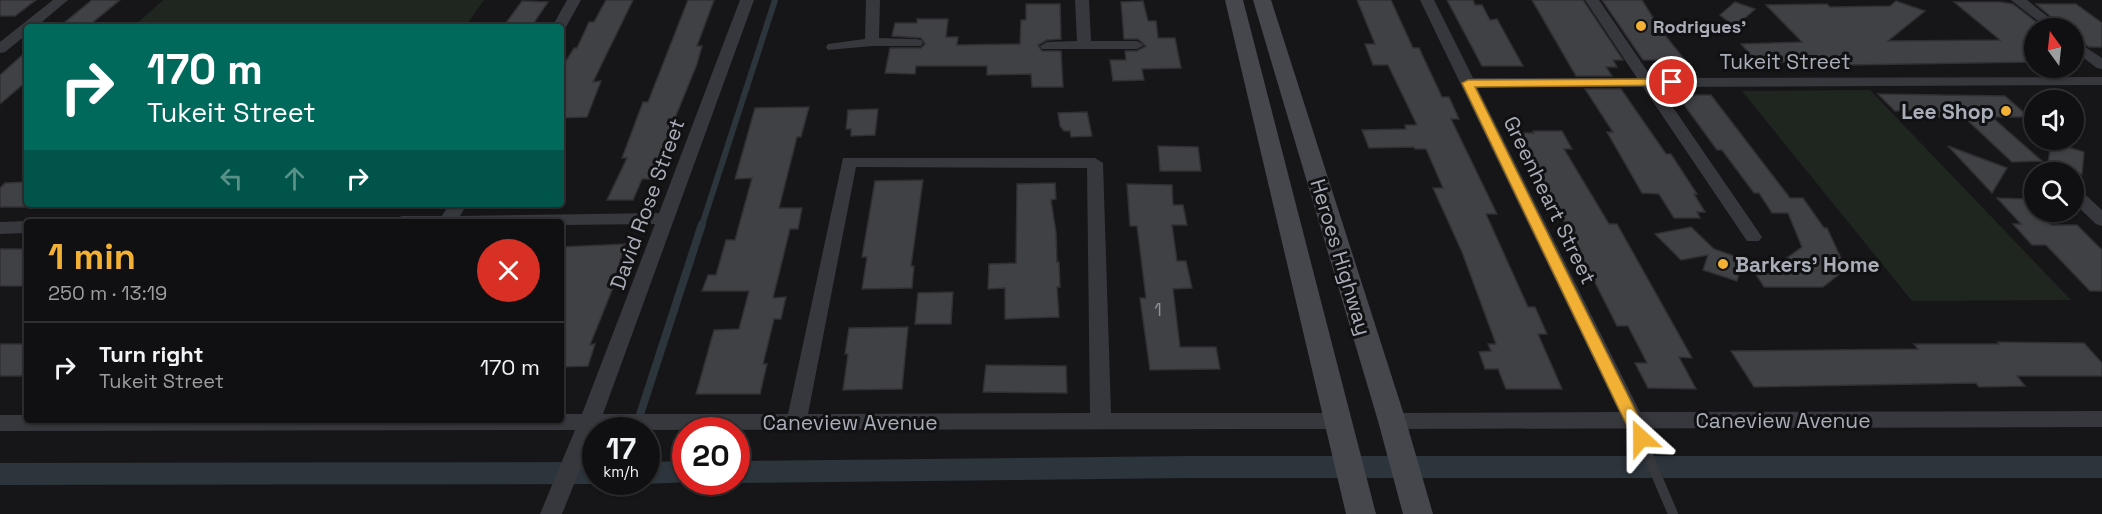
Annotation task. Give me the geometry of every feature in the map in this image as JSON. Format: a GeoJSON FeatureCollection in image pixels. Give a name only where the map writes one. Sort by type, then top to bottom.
{"type":"FeatureCollection","features":[{"type":"Feature","properties":{"kind":"main road","name":"Heroes Highway"},"geometry":{"type":"LineString","coordinates":[[1234,0],[1361,514]]}},
{"type":"Feature","properties":{"kind":"main road","name":"Heroes Highway"},"geometry":{"type":"LineString","coordinates":[[1262,0],[1418,514]]}},
{"type":"Feature","properties":{"kind":"street"},"geometry":{"type":"LineString","coordinates":[[31,24],[61,0]]}},
{"type":"Feature","properties":{"kind":"street"},"geometry":{"type":"LineString","coordinates":[[561,24],[574,0]]}},
{"type":"Feature","properties":{"kind":"street","name":"David Rose Street"},"geometry":{"type":"LineString","coordinates":[[591,417],[747,0]]}},
{"type":"Feature","properties":{"kind":"street"},"geometry":{"type":"LineString","coordinates":[[872,42],[873,0]]}},
{"type":"Feature","properties":{"kind":"street"},"geometry":{"type":"LineString","coordinates":[[1082,0],[1084,46]]}},
{"type":"Feature","properties":{"kind":"street","name":"Greenheart Street"},"geometry":{"type":"LineString","coordinates":[[1427,0],[1633,420]]}},
{"type":"Feature","properties":{"kind":"street"},"geometry":{"type":"LineString","coordinates":[[1592,0],[1753,237]]}},
{"type":"Feature","properties":{"kind":"street"},"geometry":{"type":"LineString","coordinates":[[2018,0],[2042,18]]}},
{"type":"Feature","properties":{"kind":"street"},"geometry":{"type":"LineString","coordinates":[[0,49],[24,29]]}},
{"type":"Feature","properties":{"kind":"street"},"geometry":{"type":"LineString","coordinates":[[833,47],[872,42],[916,43]]}},
{"type":"Feature","properties":{"kind":"street"},"geometry":{"type":"LineString","coordinates":[[1047,46],[1137,45]]}},
{"type":"Feature","properties":{"kind":"street"},"geometry":{"type":"LineString","coordinates":[[2084,51],[2102,65]]}},
{"type":"Feature","properties":{"kind":"street","name":"Tukeit Street"},"geometry":{"type":"LineString","coordinates":[[1468,83],[2102,81]]}},
{"type":"Feature","properties":{"kind":"street"},"geometry":{"type":"LineString","coordinates":[[796,423],[849,162],[1095,163],[1101,422]]}},
{"type":"Feature","properties":{"kind":"street"},"geometry":{"type":"LineString","coordinates":[[2084,203],[2102,220]]}},
{"type":"Feature","properties":{"kind":"street"},"geometry":{"type":"LineString","coordinates":[[564,219],[666,218]]}},
{"type":"Feature","properties":{"kind":"street"},"geometry":{"type":"LineString","coordinates":[[0,228],[24,227]]}},
{"type":"Feature","properties":{"kind":"street","name":"Caneview Avenue"},"geometry":{"type":"LineString","coordinates":[[1395,433],[1633,420],[2102,419]]}},
{"type":"Feature","properties":{"kind":"street","name":"Caneview Avenue"},"geometry":{"type":"LineString","coordinates":[[660,425],[1101,422],[1342,431]]}},
{"type":"Feature","properties":{"kind":"street","name":"Caneview Avenue"},"geometry":{"type":"LineString","coordinates":[[0,423],[582,426]]}},
{"type":"Feature","properties":{"kind":"street","name":"David Rose Street"},"geometry":{"type":"LineString","coordinates":[[551,514],[582,440]]}},
{"type":"Feature","properties":{"kind":"lane"},"geometry":{"type":"LineString","coordinates":[[1633,420],[1673,514]]}},
{"type":"Feature","properties":{"kind":"shaded area"},"geometry":{"type":"Polygon","coordinates":[[[163,0],[484,0],[467,24],[136,24],[163,0]]]}},
{"type":"Feature","properties":{"kind":"shaded area"},"geometry":{"type":"Polygon","coordinates":[[[1870,90],[2071,300],[1912,301],[1742,91],[1870,90]]]}},
{"type":"Feature","properties":{"kind":"building"},"geometry":{"type":"Polygon","coordinates":[[[0,0],[36,0],[15,16],[0,16],[0,0]]]}},
{"type":"Feature","properties":{"kind":"building"},"geometry":{"type":"Polygon","coordinates":[[[92,0],[120,0],[91,24],[63,24],[92,0]]]}},
{"type":"Feature","properties":{"kind":"building"},"geometry":{"type":"Polygon","coordinates":[[[606,0],[633,0],[593,82],[601,81],[587,117],[564,118],[564,64],[574,48],[577,48],[589,22],[594,22],[606,0]]]}},
{"type":"Feature","properties":{"kind":"building"},"geometry":{"type":"Polygon","coordinates":[[[688,0],[714,0],[697,46],[702,46],[697,64],[666,140],[673,140],[667,157],[661,157],[651,179],[642,179],[633,200],[607,200],[627,158],[622,158],[643,102],[648,102],[688,0]]]}},
{"type":"Feature","properties":{"kind":"building"},"geometry":{"type":"Polygon","coordinates":[[[1357,0],[1391,0],[1413,48],[1419,48],[1442,97],[1449,97],[1459,119],[1451,119],[1497,214],[1486,214],[1528,307],[1535,307],[1547,334],[1538,334],[1562,389],[1506,389],[1498,369],[1485,369],[1479,352],[1491,351],[1488,344],[1496,344],[1462,252],[1433,188],[1443,188],[1426,149],[1369,148],[1362,130],[1406,129],[1405,125],[1417,125],[1388,65],[1373,65],[1365,44],[1375,44],[1357,0]]]}},
{"type":"Feature","properties":{"kind":"building"},"geometry":{"type":"Polygon","coordinates":[[[1447,0],[1473,0],[1475,5],[1482,5],[1490,20],[1497,19],[1523,66],[1482,66],[1447,0]]]}},
{"type":"Feature","properties":{"kind":"building"},"geometry":{"type":"Polygon","coordinates":[[[1532,0],[1583,0],[1623,60],[1613,60],[1617,67],[1606,67],[1612,76],[1576,76],[1532,0]]]}},
{"type":"Feature","properties":{"kind":"building"},"geometry":{"type":"Polygon","coordinates":[[[1602,0],[1642,0],[1660,29],[1685,60],[1643,60],[1602,0]]]}},
{"type":"Feature","properties":{"kind":"building"},"geometry":{"type":"Polygon","coordinates":[[[522,1],[548,2],[533,24],[505,24],[522,1]]]}},
{"type":"Feature","properties":{"kind":"building"},"geometry":{"type":"Polygon","coordinates":[[[1143,1],[1148,21],[1156,21],[1158,38],[1175,38],[1181,68],[1142,69],[1144,80],[1113,81],[1110,60],[1126,60],[1125,51],[1137,51],[1146,46],[1138,39],[1124,39],[1121,2],[1143,1]]]}},
{"type":"Feature","properties":{"kind":"building"},"geometry":{"type":"Polygon","coordinates":[[[1896,1],[1925,11],[1888,41],[2000,40],[1954,2],[2013,4],[2031,18],[2024,18],[2024,62],[1847,65],[1823,62],[1757,62],[1741,44],[1802,42],[1766,5],[1890,6],[1896,1]]]}},
{"type":"Feature","properties":{"kind":"building"},"geometry":{"type":"Polygon","coordinates":[[[1735,2],[1755,9],[1735,27],[1720,15],[1735,2]]]}},
{"type":"Feature","properties":{"kind":"building"},"geometry":{"type":"Polygon","coordinates":[[[1026,4],[1060,4],[1061,39],[1047,40],[1038,45],[1042,51],[1061,51],[1063,87],[1032,87],[1031,74],[987,75],[987,66],[916,66],[915,74],[885,73],[890,48],[921,48],[925,44],[921,38],[892,36],[895,23],[917,23],[917,19],[948,19],[946,37],[958,37],[957,45],[1020,44],[1021,20],[1026,20],[1026,4]]]}},
{"type":"Feature","properties":{"kind":"building"},"geometry":{"type":"Polygon","coordinates":[[[2036,4],[2076,4],[2102,23],[2102,47],[2089,47],[2084,44],[2084,18],[2052,18],[2036,4]]]}},
{"type":"Feature","properties":{"kind":"building"},"geometry":{"type":"Polygon","coordinates":[[[24,54],[24,84],[0,104],[0,75],[24,54]]]}},
{"type":"Feature","properties":{"kind":"building"},"geometry":{"type":"Polygon","coordinates":[[[1585,89],[1621,89],[1666,154],[1671,154],[1697,194],[1694,194],[1705,212],[1697,212],[1700,218],[1674,218],[1659,194],[1642,193],[1607,132],[1613,132],[1585,89]]]}},
{"type":"Feature","properties":{"kind":"building"},"geometry":{"type":"Polygon","coordinates":[[[1878,94],[2005,96],[2024,113],[2024,117],[1992,117],[2024,145],[2024,150],[2030,150],[2042,161],[2012,162],[1964,117],[1933,117],[1926,110],[1895,111],[1878,94]]]}},
{"type":"Feature","properties":{"kind":"building"},"geometry":{"type":"Polygon","coordinates":[[[1677,95],[1711,95],[1790,198],[1803,198],[1824,228],[1827,228],[1846,269],[1823,287],[1764,287],[1748,262],[1781,262],[1802,247],[1788,213],[1772,213],[1759,193],[1754,193],[1722,150],[1717,150],[1677,95]]]}},
{"type":"Feature","properties":{"kind":"building"},"geometry":{"type":"Polygon","coordinates":[[[809,107],[801,137],[797,137],[779,208],[802,208],[798,229],[790,229],[773,298],[786,297],[781,319],[774,319],[763,364],[767,364],[760,394],[696,394],[714,330],[739,329],[749,291],[702,291],[708,275],[716,275],[726,240],[735,240],[752,178],[735,179],[755,108],[809,107]]]}},
{"type":"Feature","properties":{"kind":"building"},"geometry":{"type":"Polygon","coordinates":[[[878,109],[875,135],[851,136],[851,129],[846,129],[848,110],[878,109]]]}},
{"type":"Feature","properties":{"kind":"building"},"geometry":{"type":"Polygon","coordinates":[[[1087,112],[1092,136],[1071,137],[1070,131],[1064,131],[1060,126],[1058,113],[1087,112]]]}},
{"type":"Feature","properties":{"kind":"building"},"geometry":{"type":"Polygon","coordinates":[[[1533,131],[1562,131],[1572,149],[1564,149],[1609,224],[1617,224],[1692,358],[1679,357],[1696,389],[1648,388],[1635,363],[1647,363],[1628,326],[1617,326],[1563,219],[1560,219],[1525,153],[1531,153],[1522,133],[1534,133],[1533,131]]]}},
{"type":"Feature","properties":{"kind":"building"},"geometry":{"type":"Polygon","coordinates":[[[1158,146],[1198,147],[1201,171],[1160,171],[1158,146]]]}},
{"type":"Feature","properties":{"kind":"building"},"geometry":{"type":"Polygon","coordinates":[[[1948,146],[2007,168],[1992,193],[1948,146]]]}},
{"type":"Feature","properties":{"kind":"building"},"geometry":{"type":"Polygon","coordinates":[[[2050,150],[2084,152],[2083,162],[2048,162],[2050,150]]]}},
{"type":"Feature","properties":{"kind":"building"},"geometry":{"type":"Polygon","coordinates":[[[923,180],[911,266],[914,266],[912,288],[862,289],[867,257],[862,257],[875,181],[923,180]]]}},
{"type":"Feature","properties":{"kind":"building"},"geometry":{"type":"Polygon","coordinates":[[[24,182],[24,207],[0,207],[0,188],[5,183],[24,182]]]}},
{"type":"Feature","properties":{"kind":"building"},"geometry":{"type":"Polygon","coordinates":[[[1055,183],[1056,199],[1051,200],[1056,232],[1057,262],[1059,262],[1060,287],[1057,287],[1059,317],[1005,319],[1005,288],[988,289],[989,264],[1016,263],[1017,184],[1055,183]]]}},
{"type":"Feature","properties":{"kind":"building"},"geometry":{"type":"Polygon","coordinates":[[[1127,184],[1172,185],[1173,205],[1183,205],[1187,225],[1172,225],[1177,261],[1186,261],[1192,288],[1173,289],[1180,347],[1216,347],[1220,369],[1150,370],[1140,298],[1146,298],[1137,226],[1130,226],[1127,184]]]}},
{"type":"Feature","properties":{"kind":"building"},"geometry":{"type":"Polygon","coordinates":[[[1997,198],[2024,199],[2024,222],[2077,225],[2102,250],[2102,291],[2090,291],[2046,245],[2032,245],[2013,224],[2021,224],[1997,198]]]}},
{"type":"Feature","properties":{"kind":"building"},"geometry":{"type":"Polygon","coordinates":[[[1691,227],[1714,249],[1743,259],[1737,281],[1703,270],[1708,255],[1681,260],[1655,234],[1691,227]]]}},
{"type":"Feature","properties":{"kind":"building"},"geometry":{"type":"Polygon","coordinates":[[[625,244],[612,290],[590,345],[595,344],[588,366],[564,367],[564,247],[625,244]]]}},
{"type":"Feature","properties":{"kind":"building"},"geometry":{"type":"Polygon","coordinates":[[[0,249],[24,249],[24,286],[0,286],[0,249]]]}},
{"type":"Feature","properties":{"kind":"building"},"geometry":{"type":"Polygon","coordinates":[[[953,292],[951,324],[915,324],[918,293],[953,292]]]}},
{"type":"Feature","properties":{"kind":"building"},"geometry":{"type":"Polygon","coordinates":[[[908,327],[902,389],[843,390],[849,328],[908,327]]]}},
{"type":"Feature","properties":{"kind":"building"},"geometry":{"type":"Polygon","coordinates":[[[1998,342],[2084,343],[2102,363],[2102,376],[2017,376],[2025,386],[1979,387],[1976,383],[1754,387],[1731,351],[1918,349],[1914,344],[1999,344],[1998,342]]]}},
{"type":"Feature","properties":{"kind":"building"},"geometry":{"type":"Polygon","coordinates":[[[0,344],[24,344],[24,372],[21,376],[0,376],[0,344]]]}},
{"type":"Feature","properties":{"kind":"building"},"geometry":{"type":"Polygon","coordinates":[[[986,365],[1066,366],[1067,393],[983,392],[986,365]]]}},
{"type":"Feature","properties":{"kind":"waterway"},"geometry":{"type":"LineString","coordinates":[[702,225],[775,0]]}},
{"type":"Feature","properties":{"kind":"waterway"},"geometry":{"type":"LineString","coordinates":[[639,417],[702,224]]}},
{"type":"Feature","properties":{"kind":"waterway"},"geometry":{"type":"LineString","coordinates":[[750,472],[1190,467],[2102,467]]}},
{"type":"Feature","properties":{"kind":"waterway"},"geometry":{"type":"LineString","coordinates":[[660,473],[672,472]]}},
{"type":"Feature","properties":{"kind":"waterway"},"geometry":{"type":"LineString","coordinates":[[0,474],[582,473]]}},
{"type":"Feature","properties":{"kind":"place","name":"Rodrigues'"},"geometry":{"type":"Point","coordinates":[1641,26]}},
{"type":"Feature","properties":{"kind":"place","name":"Lee Shop"},"geometry":{"type":"Point","coordinates":[2006,111]}},
{"type":"Feature","properties":{"kind":"place","name":"Barkers' Home"},"geometry":{"type":"Point","coordinates":[1723,264]}},
{"type":"Feature","properties":{"kind":"route"},"geometry":{"type":"LineString","coordinates":[[1641,438],[1468,83],[1672,82]]}}]}
